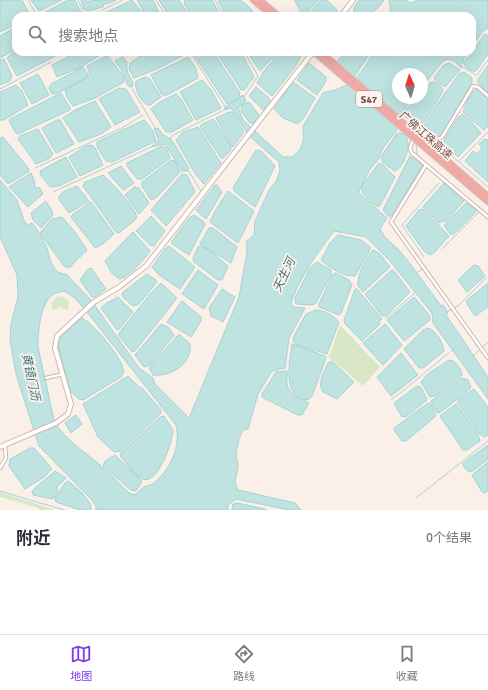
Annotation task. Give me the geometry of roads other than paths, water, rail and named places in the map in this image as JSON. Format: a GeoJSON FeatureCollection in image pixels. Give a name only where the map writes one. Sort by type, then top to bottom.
{"type":"FeatureCollection","features":[{"type":"Feature","properties":{"kind":"highway"},"geometry":{"type":"LineString","coordinates":[[253,0],[267,12]]}},
{"type":"Feature","properties":{"kind":"highway"},"geometry":{"type":"LineString","coordinates":[[260,0],[274,12]]}},
{"type":"Feature","properties":{"kind":"highway","name":"广佛江珠高速"},"geometry":{"type":"LineString","coordinates":[[318,56],[488,196]]}},
{"type":"Feature","properties":{"kind":"highway","name":"广佛江珠高速"},"geometry":{"type":"LineString","coordinates":[[326,56],[488,202]]}},
{"type":"Feature","properties":{"kind":"street"},"geometry":{"type":"LineString","coordinates":[[344,12],[353,0]]}},
{"type":"Feature","properties":{"kind":"street"},"geometry":{"type":"LineString","coordinates":[[0,468],[6,458],[2,447],[34,431],[56,423],[68,414],[72,408],[55,348],[55,340],[59,333],[94,302],[119,287],[146,266],[310,56]]}},
{"type":"Feature","properties":{"kind":"street"},"geometry":{"type":"LineString","coordinates":[[488,96],[478,87],[473,86],[442,137],[435,138],[422,133],[415,136],[411,144],[410,151],[488,217]]}},
{"type":"Feature","properties":{"kind":"street"},"geometry":{"type":"LineString","coordinates":[[426,165],[391,222],[488,358]]}},
{"type":"Feature","properties":{"kind":"street"},"geometry":{"type":"LineString","coordinates":[[46,378],[62,374]]}},
{"type":"Feature","properties":{"kind":"water"},"geometry":{"type":"Polygon","coordinates":[[[0,0],[22,0],[28,12],[12,12],[12,26],[0,32],[0,0]]]}},
{"type":"Feature","properties":{"kind":"water"},"geometry":{"type":"Polygon","coordinates":[[[31,0],[62,0],[39,11],[31,0]]]}},
{"type":"Feature","properties":{"kind":"water"},"geometry":{"type":"Polygon","coordinates":[[[68,0],[75,0],[81,12],[46,12],[68,0]]]}},
{"type":"Feature","properties":{"kind":"water"},"geometry":{"type":"Polygon","coordinates":[[[81,0],[86,0],[87,2],[93,0],[116,0],[104,4],[103,7],[88,11],[84,9],[81,0]]]}},
{"type":"Feature","properties":{"kind":"water"},"geometry":{"type":"Polygon","coordinates":[[[132,0],[142,12],[107,12],[132,0]]]}},
{"type":"Feature","properties":{"kind":"water"},"geometry":{"type":"Polygon","coordinates":[[[137,0],[153,0],[159,12],[144,12],[137,0]]]}},
{"type":"Feature","properties":{"kind":"water"},"geometry":{"type":"Polygon","coordinates":[[[159,0],[179,0],[186,12],[166,12],[159,0]]]}},
{"type":"Feature","properties":{"kind":"water"},"geometry":{"type":"Polygon","coordinates":[[[185,0],[212,0],[218,12],[189,12],[184,4],[185,0]]]}},
{"type":"Feature","properties":{"kind":"water"},"geometry":{"type":"Polygon","coordinates":[[[218,0],[241,0],[253,12],[224,12],[218,0]]]}},
{"type":"Feature","properties":{"kind":"water"},"geometry":{"type":"Polygon","coordinates":[[[294,0],[318,0],[308,12],[301,12],[294,0]]]}},
{"type":"Feature","properties":{"kind":"water"},"geometry":{"type":"Polygon","coordinates":[[[320,0],[327,0],[337,10],[336,12],[311,12],[320,0]]]}},
{"type":"Feature","properties":{"kind":"water"},"geometry":{"type":"Polygon","coordinates":[[[359,0],[384,0],[378,8],[372,12],[354,12],[354,8],[359,0]]]}},
{"type":"Feature","properties":{"kind":"water"},"geometry":{"type":"Polygon","coordinates":[[[389,0],[407,0],[410,3],[419,0],[488,0],[488,28],[483,31],[476,41],[476,12],[391,12],[389,0]]]}},
{"type":"Feature","properties":{"kind":"water"},"geometry":{"type":"Polygon","coordinates":[[[12,29],[12,51],[0,58],[0,36],[12,29]]]}},
{"type":"Feature","properties":{"kind":"water"},"geometry":{"type":"Polygon","coordinates":[[[485,34],[488,36],[488,54],[476,71],[472,71],[466,67],[464,62],[468,56],[476,56],[476,46],[485,34]]]}},
{"type":"Feature","properties":{"kind":"water"},"geometry":{"type":"Polygon","coordinates":[[[12,54],[12,56],[55,56],[17,76],[7,58],[12,54]]]}},
{"type":"Feature","properties":{"kind":"water"},"geometry":{"type":"Polygon","coordinates":[[[67,56],[99,56],[81,67],[57,77],[52,65],[67,56]]]}},
{"type":"Feature","properties":{"kind":"water"},"geometry":{"type":"Polygon","coordinates":[[[108,56],[123,76],[124,82],[95,98],[73,106],[67,97],[65,90],[88,77],[90,74],[87,66],[108,56]]]}},
{"type":"Feature","properties":{"kind":"water"},"geometry":{"type":"Polygon","coordinates":[[[140,56],[182,56],[157,69],[134,78],[129,69],[130,63],[140,56]]]}},
{"type":"Feature","properties":{"kind":"water"},"geometry":{"type":"Polygon","coordinates":[[[195,56],[216,56],[240,93],[238,99],[227,104],[195,56]]]}},
{"type":"Feature","properties":{"kind":"water"},"geometry":{"type":"Polygon","coordinates":[[[219,56],[243,56],[254,77],[244,90],[241,90],[219,56]]]}},
{"type":"Feature","properties":{"kind":"water"},"geometry":{"type":"Polygon","coordinates":[[[250,56],[274,56],[260,71],[250,56]]]}},
{"type":"Feature","properties":{"kind":"water"},"geometry":{"type":"Polygon","coordinates":[[[277,56],[301,56],[295,67],[272,96],[257,83],[264,71],[277,56]]]}},
{"type":"Feature","properties":{"kind":"water"},"geometry":{"type":"Polygon","coordinates":[[[342,56],[368,56],[354,77],[337,62],[342,56]]]}},
{"type":"Feature","properties":{"kind":"water"},"geometry":{"type":"Polygon","coordinates":[[[371,56],[465,56],[461,68],[453,60],[448,59],[443,61],[428,80],[428,68],[392,68],[392,104],[408,104],[400,114],[396,131],[383,148],[378,160],[370,169],[359,191],[360,194],[387,218],[380,229],[386,238],[405,257],[441,306],[443,305],[448,313],[446,315],[488,377],[488,399],[433,323],[432,313],[389,260],[366,237],[334,231],[321,248],[295,293],[291,303],[293,307],[305,308],[289,338],[285,368],[272,371],[258,394],[248,429],[243,430],[239,439],[236,453],[238,466],[235,483],[238,490],[295,503],[301,510],[289,510],[236,499],[228,505],[228,510],[96,510],[96,506],[92,500],[39,446],[16,374],[10,340],[11,324],[18,297],[17,275],[0,237],[0,180],[17,200],[25,223],[28,225],[32,223],[38,232],[47,248],[52,265],[61,273],[66,274],[91,300],[139,368],[153,378],[155,384],[189,418],[239,297],[247,252],[246,242],[254,235],[255,221],[269,190],[276,182],[280,170],[279,162],[249,136],[231,108],[225,110],[224,108],[243,95],[246,101],[238,108],[243,120],[283,157],[292,157],[301,147],[303,139],[303,126],[323,93],[342,87],[354,80],[371,56]],[[64,291],[52,295],[45,305],[40,319],[38,347],[54,420],[68,439],[100,465],[129,493],[134,495],[161,477],[170,464],[176,448],[176,425],[75,298],[64,291]]]}},
{"type":"Feature","properties":{"kind":"water"},"geometry":{"type":"Polygon","coordinates":[[[123,57],[127,62],[127,71],[133,83],[132,87],[128,86],[122,71],[115,61],[123,57]]]}},
{"type":"Feature","properties":{"kind":"water"},"geometry":{"type":"Polygon","coordinates":[[[188,57],[196,68],[198,78],[167,95],[162,95],[151,75],[188,57]]]}},
{"type":"Feature","properties":{"kind":"water"},"geometry":{"type":"Polygon","coordinates":[[[4,59],[12,76],[10,81],[0,85],[0,60],[4,59]]]}},
{"type":"Feature","properties":{"kind":"water"},"geometry":{"type":"Polygon","coordinates":[[[309,63],[326,77],[326,81],[317,95],[297,80],[309,63]]]}},
{"type":"Feature","properties":{"kind":"water"},"geometry":{"type":"Polygon","coordinates":[[[449,63],[460,70],[445,87],[435,80],[434,77],[444,65],[449,63]]]}},
{"type":"Feature","properties":{"kind":"water"},"geometry":{"type":"Polygon","coordinates":[[[488,65],[488,94],[477,81],[488,65]]]}},
{"type":"Feature","properties":{"kind":"water"},"geometry":{"type":"Polygon","coordinates":[[[83,67],[88,74],[87,77],[58,93],[52,94],[49,88],[51,84],[83,67]]]}},
{"type":"Feature","properties":{"kind":"water"},"geometry":{"type":"Polygon","coordinates":[[[464,72],[472,78],[472,82],[443,135],[436,137],[431,135],[425,131],[424,126],[438,103],[459,74],[464,72]]]}},
{"type":"Feature","properties":{"kind":"water"},"geometry":{"type":"Polygon","coordinates":[[[38,74],[49,95],[32,104],[20,83],[38,74]]]}},
{"type":"Feature","properties":{"kind":"water"},"geometry":{"type":"Polygon","coordinates":[[[145,77],[150,79],[161,97],[150,105],[142,100],[136,88],[136,81],[145,77]]]}},
{"type":"Feature","properties":{"kind":"water"},"geometry":{"type":"Polygon","coordinates":[[[202,80],[211,90],[221,108],[196,120],[180,92],[202,80]]]}},
{"type":"Feature","properties":{"kind":"water"},"geometry":{"type":"Polygon","coordinates":[[[293,82],[315,98],[305,116],[298,124],[283,118],[274,109],[293,82]]]}},
{"type":"Feature","properties":{"kind":"water"},"geometry":{"type":"Polygon","coordinates":[[[431,82],[435,82],[442,87],[443,91],[423,124],[420,125],[405,117],[403,112],[411,104],[428,104],[428,85],[431,82]]]}},
{"type":"Feature","properties":{"kind":"water"},"geometry":{"type":"Polygon","coordinates":[[[16,85],[22,91],[28,105],[4,120],[0,120],[0,92],[16,85]]]}},
{"type":"Feature","properties":{"kind":"water"},"geometry":{"type":"Polygon","coordinates":[[[256,87],[269,98],[270,101],[263,110],[249,96],[256,87]]]}},
{"type":"Feature","properties":{"kind":"water"},"geometry":{"type":"Polygon","coordinates":[[[119,88],[126,89],[140,112],[115,125],[99,99],[119,88]]]}},
{"type":"Feature","properties":{"kind":"water"},"geometry":{"type":"Polygon","coordinates":[[[478,89],[488,98],[488,126],[484,130],[463,112],[470,96],[478,89]]]}},
{"type":"Feature","properties":{"kind":"water"},"geometry":{"type":"Polygon","coordinates":[[[61,93],[70,107],[70,110],[18,134],[16,133],[9,121],[10,119],[61,93]]]}},
{"type":"Feature","properties":{"kind":"water"},"geometry":{"type":"Polygon","coordinates":[[[176,94],[181,99],[193,120],[172,132],[166,132],[151,109],[160,102],[176,94]]]}},
{"type":"Feature","properties":{"kind":"water"},"geometry":{"type":"Polygon","coordinates":[[[95,101],[111,127],[101,134],[79,142],[63,118],[75,110],[95,101]]]}},
{"type":"Feature","properties":{"kind":"water"},"geometry":{"type":"Polygon","coordinates":[[[249,102],[259,115],[253,124],[249,122],[241,111],[242,105],[249,102]]]}},
{"type":"Feature","properties":{"kind":"water"},"geometry":{"type":"Polygon","coordinates":[[[232,112],[244,132],[233,147],[216,118],[232,112]]]}},
{"type":"Feature","properties":{"kind":"water"},"geometry":{"type":"Polygon","coordinates":[[[462,114],[470,120],[481,133],[458,157],[443,142],[457,119],[462,114]]]}},
{"type":"Feature","properties":{"kind":"water"},"geometry":{"type":"Polygon","coordinates":[[[213,119],[231,147],[231,150],[222,159],[200,127],[213,119]]]}},
{"type":"Feature","properties":{"kind":"water"},"geometry":{"type":"Polygon","coordinates":[[[57,120],[60,120],[74,144],[56,153],[42,128],[57,120]]]}},
{"type":"Feature","properties":{"kind":"water"},"geometry":{"type":"Polygon","coordinates":[[[144,120],[152,129],[156,141],[112,162],[106,161],[97,147],[97,142],[144,120]]]}},
{"type":"Feature","properties":{"kind":"water"},"geometry":{"type":"Polygon","coordinates":[[[198,127],[221,163],[204,184],[196,175],[176,140],[183,132],[198,127]]]}},
{"type":"Feature","properties":{"kind":"water"},"geometry":{"type":"Polygon","coordinates":[[[158,128],[163,135],[171,139],[189,168],[187,171],[182,171],[165,144],[151,147],[159,140],[154,129],[158,128]]]}},
{"type":"Feature","properties":{"kind":"water"},"geometry":{"type":"Polygon","coordinates":[[[38,129],[53,154],[50,158],[36,164],[18,139],[20,136],[38,129]]]}},
{"type":"Feature","properties":{"kind":"water"},"geometry":{"type":"Polygon","coordinates":[[[397,133],[403,134],[407,138],[408,144],[405,158],[399,169],[395,171],[383,163],[381,157],[397,133]]]}},
{"type":"Feature","properties":{"kind":"water"},"geometry":{"type":"Polygon","coordinates":[[[3,137],[29,169],[28,172],[8,184],[0,175],[0,138],[3,137]]]}},
{"type":"Feature","properties":{"kind":"water"},"geometry":{"type":"Polygon","coordinates":[[[485,139],[488,140],[488,182],[465,161],[473,151],[477,154],[482,148],[479,144],[485,139]]]}},
{"type":"Feature","properties":{"kind":"water"},"geometry":{"type":"Polygon","coordinates":[[[92,145],[103,165],[80,176],[69,157],[86,146],[92,145]]]}},
{"type":"Feature","properties":{"kind":"water"},"geometry":{"type":"Polygon","coordinates":[[[162,146],[166,148],[170,158],[142,179],[137,179],[127,166],[127,163],[162,146]]]}},
{"type":"Feature","properties":{"kind":"water"},"geometry":{"type":"Polygon","coordinates":[[[256,150],[261,151],[275,166],[255,207],[235,192],[233,188],[256,150]]]}},
{"type":"Feature","properties":{"kind":"water"},"geometry":{"type":"Polygon","coordinates":[[[410,156],[423,165],[389,217],[383,210],[410,156]]]}},
{"type":"Feature","properties":{"kind":"water"},"geometry":{"type":"Polygon","coordinates":[[[66,157],[77,177],[59,186],[50,187],[40,174],[40,171],[66,157]]]}},
{"type":"Feature","properties":{"kind":"water"},"geometry":{"type":"Polygon","coordinates":[[[171,160],[175,161],[180,172],[156,198],[151,200],[142,186],[142,182],[171,160]]]}},
{"type":"Feature","properties":{"kind":"water"},"geometry":{"type":"Polygon","coordinates":[[[379,163],[382,164],[395,177],[378,207],[364,195],[362,186],[379,163]]]}},
{"type":"Feature","properties":{"kind":"water"},"geometry":{"type":"Polygon","coordinates":[[[121,166],[134,183],[123,190],[108,173],[121,166]]]}},
{"type":"Feature","properties":{"kind":"water"},"geometry":{"type":"Polygon","coordinates":[[[31,173],[35,182],[34,187],[40,188],[43,194],[28,207],[9,187],[31,173]]]}},
{"type":"Feature","properties":{"kind":"water"},"geometry":{"type":"Polygon","coordinates":[[[182,174],[187,175],[195,192],[166,226],[151,210],[182,174]]]}},
{"type":"Feature","properties":{"kind":"water"},"geometry":{"type":"Polygon","coordinates":[[[103,175],[122,194],[137,216],[136,219],[119,233],[116,232],[83,186],[85,182],[103,175]]]}},
{"type":"Feature","properties":{"kind":"water"},"geometry":{"type":"Polygon","coordinates":[[[444,183],[464,201],[446,221],[439,223],[423,207],[444,183]]]}},
{"type":"Feature","properties":{"kind":"water"},"geometry":{"type":"Polygon","coordinates":[[[215,185],[217,185],[222,192],[206,219],[196,210],[215,185]]]}},
{"type":"Feature","properties":{"kind":"water"},"geometry":{"type":"Polygon","coordinates":[[[77,186],[89,201],[69,213],[58,198],[63,192],[77,186]]]}},
{"type":"Feature","properties":{"kind":"water"},"geometry":{"type":"Polygon","coordinates":[[[134,187],[139,188],[149,203],[139,214],[125,195],[134,187]]]}},
{"type":"Feature","properties":{"kind":"water"},"geometry":{"type":"Polygon","coordinates":[[[228,191],[254,211],[238,243],[210,222],[228,191]]]}},
{"type":"Feature","properties":{"kind":"water"},"geometry":{"type":"Polygon","coordinates":[[[46,201],[53,215],[41,228],[33,220],[31,213],[46,201]]]}},
{"type":"Feature","properties":{"kind":"water"},"geometry":{"type":"Polygon","coordinates":[[[91,202],[114,234],[104,243],[95,248],[71,217],[91,202]]]}},
{"type":"Feature","properties":{"kind":"water"},"geometry":{"type":"Polygon","coordinates":[[[466,203],[476,209],[476,212],[454,234],[450,234],[444,225],[466,203]]]}},
{"type":"Feature","properties":{"kind":"water"},"geometry":{"type":"Polygon","coordinates":[[[423,209],[449,236],[435,252],[430,255],[424,251],[406,226],[419,210],[423,209]]]}},
{"type":"Feature","properties":{"kind":"water"},"geometry":{"type":"Polygon","coordinates":[[[194,215],[205,224],[189,255],[172,244],[172,241],[189,218],[194,215]]]}},
{"type":"Feature","properties":{"kind":"water"},"geometry":{"type":"Polygon","coordinates":[[[151,216],[165,231],[154,246],[150,245],[136,231],[151,216]]]}},
{"type":"Feature","properties":{"kind":"water"},"geometry":{"type":"Polygon","coordinates":[[[62,217],[75,232],[87,250],[69,268],[64,266],[40,233],[52,219],[62,217]]]}},
{"type":"Feature","properties":{"kind":"water"},"geometry":{"type":"Polygon","coordinates":[[[209,228],[213,228],[237,247],[231,263],[200,244],[209,228]]]}},
{"type":"Feature","properties":{"kind":"water"},"geometry":{"type":"Polygon","coordinates":[[[133,232],[150,251],[131,272],[119,279],[111,272],[105,261],[133,232]]]}},
{"type":"Feature","properties":{"kind":"water"},"geometry":{"type":"Polygon","coordinates":[[[338,235],[361,240],[370,247],[370,250],[355,276],[346,275],[336,271],[321,260],[330,243],[338,235]]]}},
{"type":"Feature","properties":{"kind":"water"},"geometry":{"type":"Polygon","coordinates":[[[169,246],[195,267],[180,289],[158,274],[152,267],[165,249],[169,246]]]}},
{"type":"Feature","properties":{"kind":"water"},"geometry":{"type":"Polygon","coordinates":[[[200,246],[209,250],[228,266],[222,280],[218,280],[194,262],[193,258],[198,247],[200,246]]]}},
{"type":"Feature","properties":{"kind":"water"},"geometry":{"type":"Polygon","coordinates":[[[373,250],[379,253],[390,267],[363,292],[358,286],[360,272],[373,250]]]}},
{"type":"Feature","properties":{"kind":"water"},"geometry":{"type":"Polygon","coordinates":[[[317,262],[331,270],[331,274],[316,303],[312,305],[296,304],[295,298],[310,268],[317,262]]]}},
{"type":"Feature","properties":{"kind":"water"},"geometry":{"type":"Polygon","coordinates":[[[474,265],[478,266],[485,276],[467,292],[458,280],[474,265]]]}},
{"type":"Feature","properties":{"kind":"water"},"geometry":{"type":"Polygon","coordinates":[[[91,268],[106,289],[95,297],[92,297],[80,280],[88,269],[91,268]]]}},
{"type":"Feature","properties":{"kind":"water"},"geometry":{"type":"Polygon","coordinates":[[[198,270],[218,285],[204,309],[182,294],[198,270]]]}},
{"type":"Feature","properties":{"kind":"water"},"geometry":{"type":"Polygon","coordinates":[[[392,270],[410,292],[386,316],[382,316],[365,294],[392,270]]]}},
{"type":"Feature","properties":{"kind":"water"},"geometry":{"type":"Polygon","coordinates":[[[336,273],[349,280],[352,285],[339,315],[319,307],[332,275],[336,273]]]}},
{"type":"Feature","properties":{"kind":"water"},"geometry":{"type":"Polygon","coordinates":[[[147,274],[156,280],[156,283],[139,304],[133,306],[123,297],[122,293],[147,274]]]}},
{"type":"Feature","properties":{"kind":"water"},"geometry":{"type":"Polygon","coordinates":[[[161,283],[177,298],[135,351],[132,352],[119,336],[119,333],[151,293],[161,283]]]}},
{"type":"Feature","properties":{"kind":"water"},"geometry":{"type":"Polygon","coordinates":[[[488,283],[488,307],[475,316],[466,301],[488,283]]]}},
{"type":"Feature","properties":{"kind":"water"},"geometry":{"type":"Polygon","coordinates":[[[222,289],[235,297],[223,322],[211,316],[209,308],[222,289]]]}},
{"type":"Feature","properties":{"kind":"water"},"geometry":{"type":"Polygon","coordinates":[[[355,289],[357,289],[382,319],[379,322],[380,324],[362,341],[345,324],[344,320],[355,289]]]}},
{"type":"Feature","properties":{"kind":"water"},"geometry":{"type":"Polygon","coordinates":[[[118,297],[133,312],[117,330],[101,308],[118,297]]]}},
{"type":"Feature","properties":{"kind":"water"},"geometry":{"type":"Polygon","coordinates":[[[414,297],[429,315],[430,320],[404,341],[387,320],[414,297]]]}},
{"type":"Feature","properties":{"kind":"water"},"geometry":{"type":"Polygon","coordinates":[[[182,301],[201,317],[201,321],[191,337],[167,322],[182,301]]]}},
{"type":"Feature","properties":{"kind":"water"},"geometry":{"type":"Polygon","coordinates":[[[316,310],[329,314],[339,322],[327,354],[297,345],[293,341],[294,336],[306,314],[316,310]]]}},
{"type":"Feature","properties":{"kind":"water"},"geometry":{"type":"Polygon","coordinates":[[[82,318],[98,332],[109,345],[122,364],[124,371],[121,377],[83,400],[79,399],[71,392],[58,345],[61,336],[82,318]]]}},
{"type":"Feature","properties":{"kind":"water"},"geometry":{"type":"Polygon","coordinates":[[[161,324],[168,327],[174,335],[150,365],[144,367],[135,355],[161,324]]]}},
{"type":"Feature","properties":{"kind":"water"},"geometry":{"type":"Polygon","coordinates":[[[385,324],[402,345],[383,365],[363,343],[385,324]]]}},
{"type":"Feature","properties":{"kind":"water"},"geometry":{"type":"Polygon","coordinates":[[[429,328],[439,338],[444,351],[423,368],[419,368],[404,349],[423,330],[429,328]]]}},
{"type":"Feature","properties":{"kind":"water"},"geometry":{"type":"Polygon","coordinates":[[[180,335],[190,344],[188,358],[179,368],[167,374],[153,375],[149,368],[177,336],[180,335]]]}},
{"type":"Feature","properties":{"kind":"water"},"geometry":{"type":"Polygon","coordinates":[[[292,344],[325,356],[326,358],[312,396],[308,400],[299,398],[294,393],[291,386],[289,369],[292,344]]]}},
{"type":"Feature","properties":{"kind":"water"},"geometry":{"type":"Polygon","coordinates":[[[401,353],[418,375],[391,396],[377,377],[401,353]]]}},
{"type":"Feature","properties":{"kind":"water"},"geometry":{"type":"Polygon","coordinates":[[[449,360],[458,365],[462,375],[435,396],[430,397],[421,382],[429,373],[449,360]]]}},
{"type":"Feature","properties":{"kind":"water"},"geometry":{"type":"Polygon","coordinates":[[[332,361],[354,382],[337,399],[323,392],[321,389],[322,378],[328,363],[332,361]]]}},
{"type":"Feature","properties":{"kind":"water"},"geometry":{"type":"Polygon","coordinates":[[[287,371],[287,384],[290,391],[295,396],[309,403],[302,415],[298,415],[262,397],[262,394],[276,372],[287,371]]]}},
{"type":"Feature","properties":{"kind":"water"},"geometry":{"type":"Polygon","coordinates":[[[128,376],[142,388],[161,410],[161,413],[121,451],[114,452],[98,437],[83,404],[128,376]]]}},
{"type":"Feature","properties":{"kind":"water"},"geometry":{"type":"Polygon","coordinates":[[[461,378],[468,380],[471,388],[441,412],[437,413],[431,401],[461,378]]]}},
{"type":"Feature","properties":{"kind":"water"},"geometry":{"type":"Polygon","coordinates":[[[417,386],[421,387],[427,400],[407,416],[402,417],[394,403],[417,386]]]}},
{"type":"Feature","properties":{"kind":"water"},"geometry":{"type":"Polygon","coordinates":[[[474,389],[488,407],[488,435],[484,437],[479,433],[458,403],[458,400],[474,389]]]}},
{"type":"Feature","properties":{"kind":"water"},"geometry":{"type":"Polygon","coordinates":[[[428,403],[431,404],[436,416],[406,441],[402,441],[394,428],[428,403]]]}},
{"type":"Feature","properties":{"kind":"water"},"geometry":{"type":"Polygon","coordinates":[[[456,404],[478,434],[480,441],[467,450],[463,450],[440,416],[456,404]]]}},
{"type":"Feature","properties":{"kind":"water"},"geometry":{"type":"Polygon","coordinates":[[[76,415],[82,424],[71,433],[65,423],[76,415]]]}},
{"type":"Feature","properties":{"kind":"water"},"geometry":{"type":"Polygon","coordinates":[[[164,416],[173,430],[164,461],[154,475],[149,479],[143,479],[134,472],[120,454],[160,417],[164,416]]]}},
{"type":"Feature","properties":{"kind":"water"},"geometry":{"type":"Polygon","coordinates":[[[488,445],[488,459],[471,472],[467,470],[463,463],[488,445]]]}},
{"type":"Feature","properties":{"kind":"water"},"geometry":{"type":"Polygon","coordinates":[[[30,448],[34,448],[52,469],[44,477],[25,489],[9,466],[10,459],[30,448]]]}},
{"type":"Feature","properties":{"kind":"water"},"geometry":{"type":"Polygon","coordinates":[[[115,455],[142,481],[136,491],[131,490],[103,466],[105,461],[115,455]]]}},
{"type":"Feature","properties":{"kind":"water"},"geometry":{"type":"Polygon","coordinates":[[[488,462],[488,491],[484,493],[472,475],[488,462]]]}},
{"type":"Feature","properties":{"kind":"water"},"geometry":{"type":"Polygon","coordinates":[[[55,471],[66,478],[57,487],[57,492],[53,499],[33,495],[32,492],[35,488],[55,471]]]}},
{"type":"Feature","properties":{"kind":"water"},"geometry":{"type":"Polygon","coordinates":[[[68,481],[86,498],[91,506],[91,510],[80,510],[56,502],[55,498],[68,481]]]}},
{"type":"Feature","properties":{"kind":"water"},"geometry":{"type":"Polygon","coordinates":[[[237,503],[267,510],[232,510],[233,504],[237,503]]]}},
{"type":"Feature","properties":{"kind":"waterway"},"geometry":{"type":"LineString","coordinates":[[28,0],[35,12]]}},
{"type":"Feature","properties":{"kind":"waterway"},"geometry":{"type":"LineString","coordinates":[[78,0],[84,12]]}},
{"type":"Feature","properties":{"kind":"waterway"},"geometry":{"type":"LineString","coordinates":[[102,10],[123,0]]}},
{"type":"Feature","properties":{"kind":"waterway"},"geometry":{"type":"LineString","coordinates":[[156,0],[164,12]]}},
{"type":"Feature","properties":{"kind":"waterway"},"geometry":{"type":"LineString","coordinates":[[215,0],[222,12]]}},
{"type":"Feature","properties":{"kind":"waterway"},"geometry":{"type":"LineString","coordinates":[[193,56],[226,108]]}},
{"type":"Feature","properties":{"kind":"waterway"},"geometry":{"type":"LineString","coordinates":[[244,97],[258,76],[246,56]]}},
{"type":"Feature","properties":{"kind":"waterway"},"geometry":{"type":"LineString","coordinates":[[477,75],[488,60]]}},
{"type":"Feature","properties":{"kind":"waterway"},"geometry":{"type":"LineString","coordinates":[[0,89],[51,62]]}},
{"type":"Feature","properties":{"kind":"waterway"},"geometry":{"type":"LineString","coordinates":[[461,66],[476,75]]}},
{"type":"Feature","properties":{"kind":"waterway"},"geometry":{"type":"LineString","coordinates":[[131,87],[156,129]]}},
{"type":"Feature","properties":{"kind":"waterway"},"geometry":{"type":"LineString","coordinates":[[169,139],[173,135],[224,110]]}},
{"type":"Feature","properties":{"kind":"waterway"},"geometry":{"type":"LineString","coordinates":[[35,168],[122,128],[143,115]]}},
{"type":"Feature","properties":{"kind":"waterway"},"geometry":{"type":"LineString","coordinates":[[459,161],[488,132]]}},
{"type":"Feature","properties":{"kind":"waterway"},"geometry":{"type":"LineString","coordinates":[[423,136],[431,138],[488,187]]}},
{"type":"Feature","properties":{"kind":"waterway"},"geometry":{"type":"LineString","coordinates":[[416,143],[417,154]]}},
{"type":"Feature","properties":{"kind":"waterway"},"geometry":{"type":"LineString","coordinates":[[53,192],[151,147]]}},
{"type":"Feature","properties":{"kind":"waterway"},"geometry":{"type":"LineString","coordinates":[[188,170],[201,191]]}},
{"type":"Feature","properties":{"kind":"waterway"},"geometry":{"type":"LineString","coordinates":[[424,257],[402,225],[439,183]]}},
{"type":"Feature","properties":{"kind":"waterway"},"geometry":{"type":"LineString","coordinates":[[442,249],[479,212]]}},
{"type":"Feature","properties":{"kind":"waterway"},"geometry":{"type":"LineString","coordinates":[[416,273],[427,266]]}},
{"type":"Feature","properties":{"kind":"waterway"},"geometry":{"type":"LineString","coordinates":[[447,312],[459,305],[487,277]]}},
{"type":"Feature","properties":{"kind":"waterway"},"geometry":{"type":"LineString","coordinates":[[386,318],[416,292]]}},
{"type":"Feature","properties":{"kind":"waterway"},"geometry":{"type":"LineString","coordinates":[[473,356],[488,342]]}},
{"type":"Feature","properties":{"kind":"waterway"},"geometry":{"type":"LineString","coordinates":[[391,400],[449,353]]}},
{"type":"Feature","properties":{"kind":"waterway"},"geometry":{"type":"LineString","coordinates":[[416,498],[488,441]]}},
{"type":"Feature","properties":{"kind":"waterway"},"geometry":{"type":"LineString","coordinates":[[0,491],[64,510]]}},
{"type":"Feature","properties":{"kind":"water label","name":"天生河"},"geometry":{"type":"Point","coordinates":[284,275]}},
{"type":"Feature","properties":{"kind":"water label","name":"黄镜门沥"},"geometry":{"type":"Point","coordinates":[31,377]}}]}
